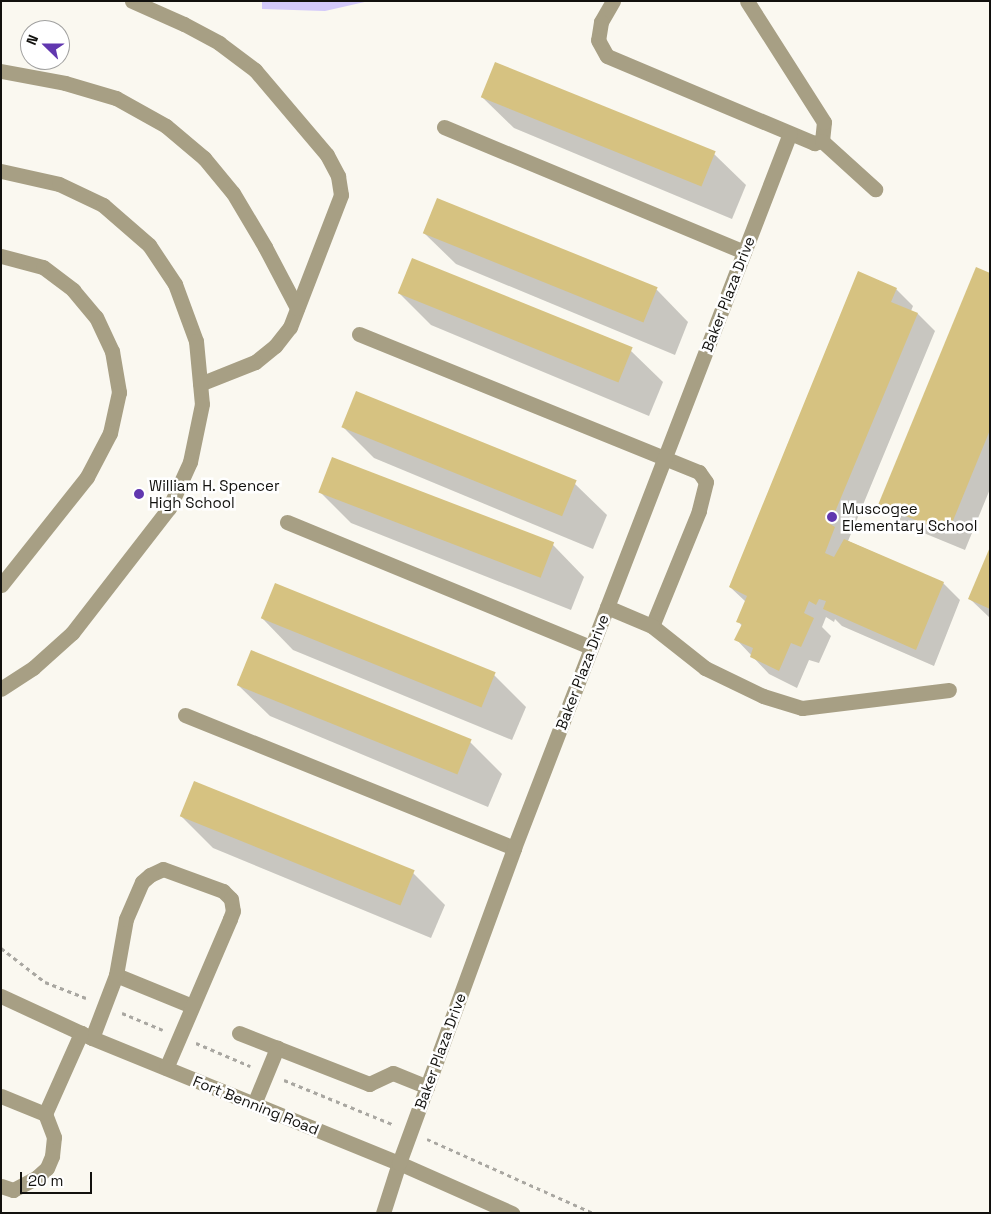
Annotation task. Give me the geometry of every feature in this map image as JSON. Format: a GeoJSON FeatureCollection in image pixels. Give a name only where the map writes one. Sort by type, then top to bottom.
{"type":"FeatureCollection","features":[{"type":"Feature","properties":{"kind":"street"},"geometry":{"type":"LineString","coordinates":[[132,1],[184,24],[219,43],[255,70],[328,155],[338,176],[341,195],[290,326],[275,346],[255,362],[200,384]]}},
{"type":"Feature","properties":{"kind":"street"},"geometry":{"type":"LineString","coordinates":[[613,1],[601,22],[598,40],[607,56],[814,143],[822,141]]}},
{"type":"Feature","properties":{"kind":"street"},"geometry":{"type":"LineString","coordinates":[[747,1],[824,122],[822,141]]}},
{"type":"Feature","properties":{"kind":"street"},"geometry":{"type":"LineString","coordinates":[[1,71],[65,83],[116,98],[166,126],[204,158],[233,193],[265,247],[297,308]]}},
{"type":"Feature","properties":{"kind":"street"},"geometry":{"type":"LineString","coordinates":[[444,127],[744,252]]}},
{"type":"Feature","properties":{"kind":"street","name":"Baker Plaza Drive"},"geometry":{"type":"LineString","coordinates":[[383,1213],[398,1163],[514,848],[666,459],[790,133]]}},
{"type":"Feature","properties":{"kind":"street"},"geometry":{"type":"LineString","coordinates":[[822,141],[875,189]]}},
{"type":"Feature","properties":{"kind":"street"},"geometry":{"type":"LineString","coordinates":[[1,171],[59,184],[103,205],[149,245],[175,284],[196,341],[202,404],[190,462],[169,508],[72,633],[33,668],[1,688]]}},
{"type":"Feature","properties":{"kind":"street"},"geometry":{"type":"LineString","coordinates":[[1,256],[43,267],[73,290],[96,317],[112,351],[119,392],[110,433],[88,477],[1,585]]}},
{"type":"Feature","properties":{"kind":"street"},"geometry":{"type":"LineString","coordinates":[[359,334],[699,472],[706,482],[699,511],[652,626]]}},
{"type":"Feature","properties":{"kind":"street"},"geometry":{"type":"LineString","coordinates":[[287,522],[592,648]]}},
{"type":"Feature","properties":{"kind":"street"},"geometry":{"type":"LineString","coordinates":[[607,607],[652,626],[705,668],[763,696],[802,708],[949,690]]}},
{"type":"Feature","properties":{"kind":"street"},"geometry":{"type":"LineString","coordinates":[[185,714],[514,848]]}},
{"type":"Feature","properties":{"kind":"street"},"geometry":{"type":"LineString","coordinates":[[45,1114],[86,1035],[104,1006],[116,975],[126,919],[142,882],[150,874],[163,869],[223,891],[231,899],[233,911],[166,1068]]}},
{"type":"Feature","properties":{"kind":"street"},"geometry":{"type":"LineString","coordinates":[[116,975],[192,1006]]}},
{"type":"Feature","properties":{"kind":"street","name":"Fort Benning Road"},"geometry":{"type":"LineString","coordinates":[[1,996],[86,1035],[398,1163],[512,1213]]}},
{"type":"Feature","properties":{"kind":"street"},"geometry":{"type":"LineString","coordinates":[[239,1033],[369,1084],[393,1073],[427,1087]]}},
{"type":"Feature","properties":{"kind":"street"},"geometry":{"type":"LineString","coordinates":[[254,1104],[277,1048]]}},
{"type":"Feature","properties":{"kind":"street"},"geometry":{"type":"LineString","coordinates":[[1,1096],[45,1114],[54,1137],[52,1156],[47,1168],[37,1177],[13,1190],[1,1186]]}},
{"type":"Feature","properties":{"kind":"path"},"geometry":{"type":"LineString","coordinates":[[1,948],[46,982],[410,1132],[593,1213]]}},
{"type":"Feature","properties":{"kind":"shaded area"},"geometry":{"type":"Polygon","coordinates":[[[262,1],[369,1],[325,11],[262,9],[262,1]]]}},
{"type":"Feature","properties":{"kind":"building"},"geometry":{"type":"Polygon","coordinates":[[[495,62],[716,151],[701,186],[481,97],[495,62]]]}},
{"type":"Feature","properties":{"kind":"building"},"geometry":{"type":"Polygon","coordinates":[[[437,198],[658,287],[643,322],[423,233],[437,198]]]}},
{"type":"Feature","properties":{"kind":"building"},"geometry":{"type":"Polygon","coordinates":[[[412,258],[633,347],[618,382],[398,293],[412,258]]]}},
{"type":"Feature","properties":{"kind":"building"},"geometry":{"type":"Polygon","coordinates":[[[976,267],[990,273],[990,430],[948,533],[878,505],[976,267]]]}},
{"type":"Feature","properties":{"kind":"building"},"geometry":{"type":"Polygon","coordinates":[[[858,271],[897,288],[891,302],[918,313],[830,524],[835,527],[825,553],[834,557],[844,539],[944,582],[916,650],[823,609],[826,601],[819,599],[816,605],[809,601],[804,613],[814,618],[801,647],[791,643],[779,671],[750,657],[753,648],[734,640],[742,624],[736,622],[747,596],[729,587],[858,271]]]}},
{"type":"Feature","properties":{"kind":"building"},"geometry":{"type":"Polygon","coordinates":[[[356,391],[577,480],[562,516],[341,427],[356,391]]]}},
{"type":"Feature","properties":{"kind":"building"},"geometry":{"type":"Polygon","coordinates":[[[332,457],[554,542],[541,578],[318,492],[332,457]]]}},
{"type":"Feature","properties":{"kind":"building"},"geometry":{"type":"Polygon","coordinates":[[[990,547],[990,609],[968,599],[990,547]]]}},
{"type":"Feature","properties":{"kind":"building"},"geometry":{"type":"Polygon","coordinates":[[[275,583],[496,672],[481,707],[261,618],[275,583]]]}},
{"type":"Feature","properties":{"kind":"building"},"geometry":{"type":"Polygon","coordinates":[[[251,650],[472,739],[457,774],[237,685],[251,650]]]}},
{"type":"Feature","properties":{"kind":"building"},"geometry":{"type":"Polygon","coordinates":[[[194,781],[415,870],[400,905],[180,816],[194,781]]]}},
{"type":"Feature","properties":{"kind":"place","name":"William H. Spencer High School"},"geometry":{"type":"Point","coordinates":[139,494]}},
{"type":"Feature","properties":{"kind":"place","name":"Muscogee Elementary School"},"geometry":{"type":"Point","coordinates":[832,517]}}]}
